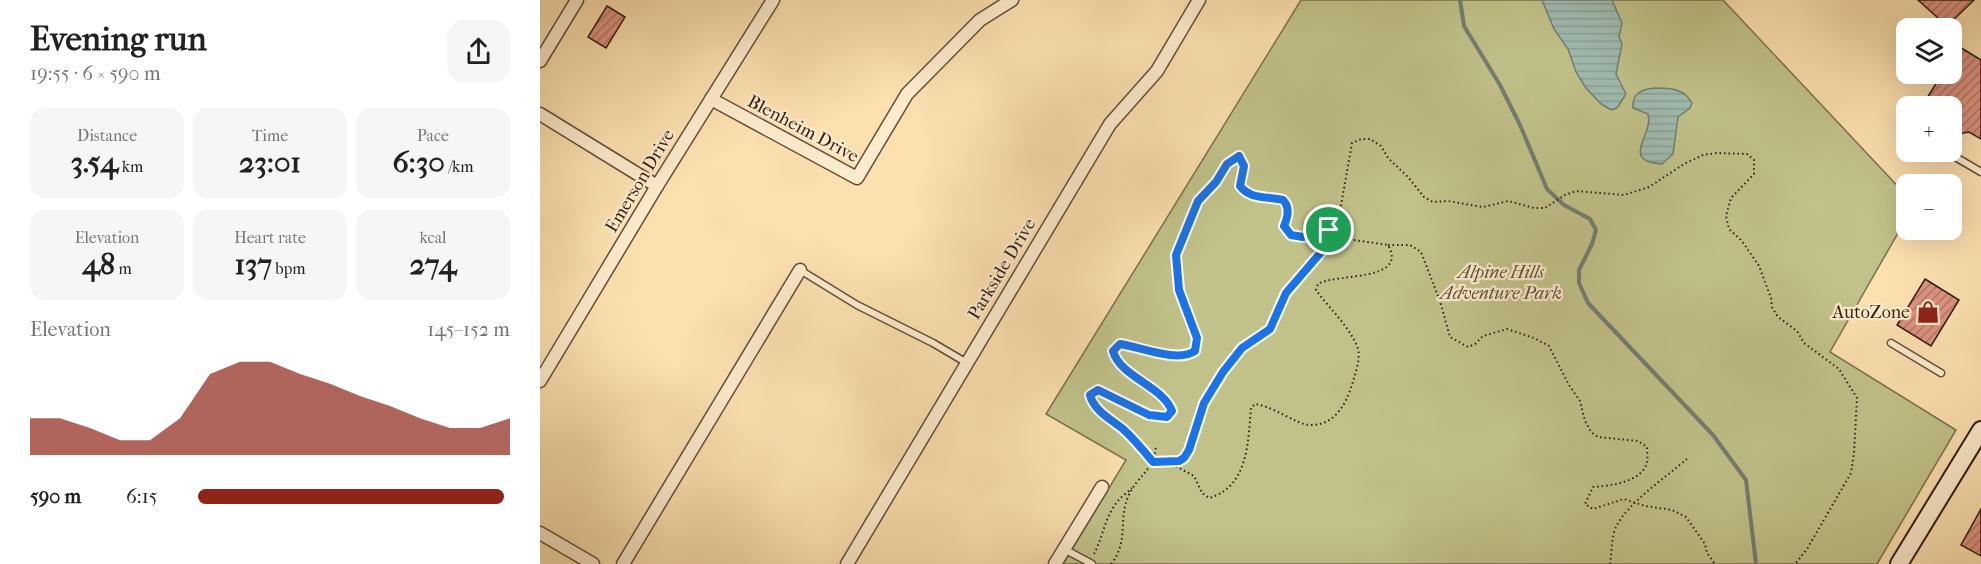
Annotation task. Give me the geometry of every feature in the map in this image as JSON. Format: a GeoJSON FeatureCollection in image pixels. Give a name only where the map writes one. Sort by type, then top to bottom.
{"type":"FeatureCollection","features":[{"type":"Feature","properties":{"kind":"main road"},"geometry":{"type":"LineString","coordinates":[[1902,563],[1981,430]]}},
{"type":"Feature","properties":{"kind":"street"},"geometry":{"type":"LineString","coordinates":[[540,62],[577,0]]}},
{"type":"Feature","properties":{"kind":"street","name":"Emerson Drive"},"geometry":{"type":"LineString","coordinates":[[540,381],[657,186],[773,0]]}},
{"type":"Feature","properties":{"kind":"street","name":"Blenheim Drive"},"geometry":{"type":"LineString","coordinates":[[711,99],[857,178],[907,94],[980,20],[1012,0]]}},
{"type":"Feature","properties":{"kind":"street","name":"Parkside Drive"},"geometry":{"type":"LineString","coordinates":[[847,564],[1110,124],[1157,71],[1199,0]]}},
{"type":"Feature","properties":{"kind":"street"},"geometry":{"type":"LineString","coordinates":[[540,114],[657,186]]}},
{"type":"Feature","properties":{"kind":"street"},"geometry":{"type":"LineString","coordinates":[[623,564],[800,270]]}},
{"type":"Feature","properties":{"kind":"street"},"geometry":{"type":"LineString","coordinates":[[1055,564],[1102,487]]}},
{"type":"Feature","properties":{"kind":"street"},"geometry":{"type":"LineString","coordinates":[[540,533],[593,564]]}},
{"type":"Feature","properties":{"kind":"lane"},"geometry":{"type":"LineString","coordinates":[[1962,161],[1981,172]]}},
{"type":"Feature","properties":{"kind":"lane"},"geometry":{"type":"LineString","coordinates":[[800,270],[857,305],[933,343],[967,363]]}},
{"type":"Feature","properties":{"kind":"lane"},"geometry":{"type":"LineString","coordinates":[[1892,343],[1941,373]]}},
{"type":"Feature","properties":{"kind":"lane"},"geometry":{"type":"LineString","coordinates":[[1064,549],[1090,563]]}},
{"type":"Feature","properties":{"kind":"path"},"geometry":{"type":"LineString","coordinates":[[1335,236],[1286,293],[1270,329],[1242,348],[1223,372],[1204,403],[1189,450],[1184,458],[1179,461],[1153,462],[1123,429],[1092,401],[1090,395],[1098,390],[1149,415],[1167,417],[1172,411],[1153,390],[1122,366],[1115,358],[1113,351],[1120,344],[1140,347],[1163,355],[1191,354],[1195,351],[1197,338],[1179,290],[1176,255],[1198,201],[1216,182],[1227,164],[1239,156],[1244,166],[1240,186],[1245,192],[1258,198],[1283,200],[1288,213],[1284,226],[1291,235],[1303,237],[1329,230],[1340,211],[1352,143],[1361,139],[1370,139],[1381,146],[1388,158],[1408,177],[1424,197],[1433,202],[1449,201],[1483,207],[1508,201],[1534,208],[1545,208],[1564,195],[1575,191],[1624,195],[1649,187],[1684,164],[1703,155],[1748,154],[1754,160],[1754,174],[1731,198],[1726,216],[1729,228],[1742,241],[1759,266],[1772,307],[1778,317],[1797,331],[1804,343],[1839,369],[1857,398],[1851,473],[1807,549],[1795,564]]}},
{"type":"Feature","properties":{"kind":"path"},"geometry":{"type":"LineString","coordinates":[[1329,230],[1335,236],[1388,245],[1410,245],[1421,252],[1440,301],[1450,337],[1468,347],[1483,336],[1507,329],[1549,346],[1569,386],[1580,401],[1585,422],[1591,432],[1598,437],[1638,441],[1647,447],[1647,463],[1638,476],[1628,481],[1593,487],[1585,504],[1593,509],[1624,499],[1672,510],[1686,517],[1705,544],[1707,553],[1715,564]]}},
{"type":"Feature","properties":{"kind":"path"},"geometry":{"type":"LineString","coordinates":[[1168,462],[1194,476],[1202,493],[1209,498],[1216,496],[1226,490],[1244,466],[1251,408],[1255,404],[1273,408],[1304,425],[1321,424],[1339,412],[1348,397],[1356,374],[1359,362],[1358,349],[1340,320],[1316,290],[1318,284],[1323,281],[1344,276],[1373,274],[1385,269],[1391,262],[1391,250],[1388,245]]}},
{"type":"Feature","properties":{"kind":"path"},"geometry":{"type":"LineString","coordinates":[[1111,564],[1122,545],[1128,497],[1156,457],[1156,445]]}},
{"type":"Feature","properties":{"kind":"path"},"geometry":{"type":"LineString","coordinates":[[1610,564],[1615,529],[1627,511],[1688,458]]}},
{"type":"Feature","properties":{"kind":"path"},"geometry":{"type":"LineString","coordinates":[[1090,563],[1101,541],[1107,519],[1117,502],[1136,485]]}},
{"type":"Feature","properties":{"kind":"green space","name":"Alpine Hills Adventure Park"},"geometry":{"type":"Polygon","coordinates":[[[1301,0],[1723,0],[1896,184],[1896,236],[1830,352],[1956,430],[1877,564],[1063,564],[1126,460],[1046,414],[1301,0]]]}},
{"type":"Feature","properties":{"kind":"shaded area"},"geometry":{"type":"Polygon","coordinates":[[[1542,0],[1612,0],[1622,23],[1619,37],[1622,44],[1616,74],[1626,94],[1617,108],[1611,110],[1601,104],[1586,88],[1576,72],[1568,49],[1554,29],[1542,0]]]}},
{"type":"Feature","properties":{"kind":"shaded area"},"geometry":{"type":"Polygon","coordinates":[[[1656,88],[1677,90],[1689,98],[1692,103],[1690,108],[1678,117],[1673,154],[1662,164],[1649,162],[1640,153],[1649,122],[1648,114],[1633,108],[1634,98],[1639,92],[1656,88]]]}},
{"type":"Feature","properties":{"kind":"building"},"geometry":{"type":"Polygon","coordinates":[[[1918,0],[1974,0],[1955,18],[1938,18],[1918,0]]]}},
{"type":"Feature","properties":{"kind":"building"},"geometry":{"type":"Polygon","coordinates":[[[607,6],[625,17],[606,48],[588,37],[607,6]]]}},
{"type":"Feature","properties":{"kind":"building"},"geometry":{"type":"Polygon","coordinates":[[[1962,48],[1981,60],[1981,139],[1969,132],[1962,133],[1962,96],[1928,96],[1936,84],[1962,84],[1962,48]]]}},
{"type":"Feature","properties":{"kind":"building","name":"AutoZone"},"geometry":{"type":"Polygon","coordinates":[[[1925,279],[1959,300],[1931,346],[1897,325],[1925,279]]]}},
{"type":"Feature","properties":{"kind":"building"},"geometry":{"type":"Polygon","coordinates":[[[1981,509],[1981,556],[1961,545],[1981,509]]]}},
{"type":"Feature","properties":{"kind":"waterway"},"geometry":{"type":"LineString","coordinates":[[1460,0],[1464,26],[1500,85],[1547,189],[1564,205],[1590,219],[1596,230],[1579,270],[1579,283],[1588,303],[1713,435],[1746,480],[1756,564]]}},
{"type":"Feature","properties":{"kind":"place","name":"AutoZone"},"geometry":{"type":"Point","coordinates":[1928,312]}},
{"type":"Feature","properties":{"kind":"route"},"geometry":{"type":"LineString","coordinates":[[1239,156],[1243,160],[1240,186],[1245,192],[1258,198],[1277,198],[1286,203],[1288,213],[1284,226],[1291,235],[1303,237],[1329,230],[1335,236],[1286,293],[1270,329],[1242,348],[1223,372],[1197,418],[1192,443],[1184,458],[1179,461],[1153,462],[1123,429],[1111,421],[1092,401],[1090,395],[1098,390],[1149,415],[1167,417],[1172,411],[1171,407],[1153,390],[1122,366],[1115,358],[1113,351],[1120,344],[1140,347],[1163,355],[1191,354],[1195,351],[1197,338],[1179,290],[1176,255],[1198,201],[1213,187],[1234,157],[1239,156]]}}]}
